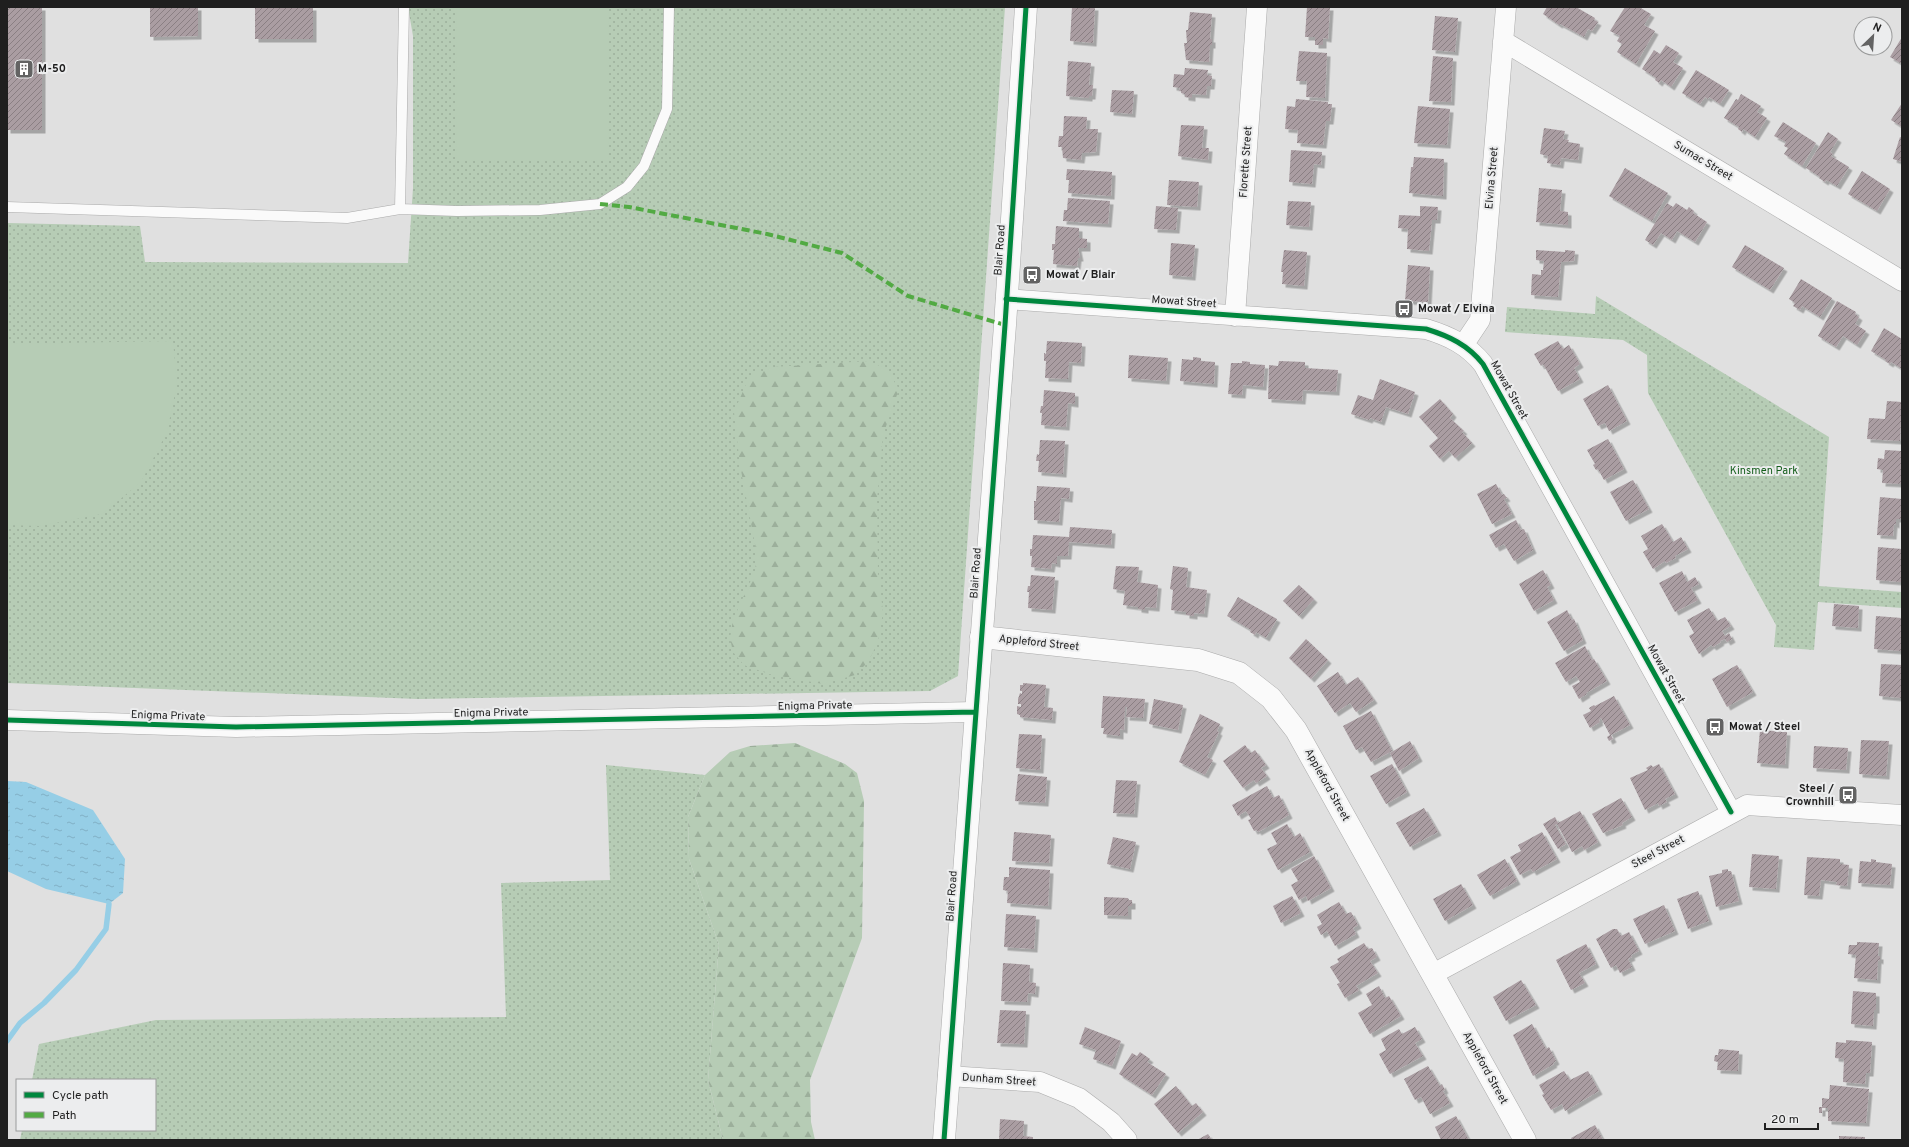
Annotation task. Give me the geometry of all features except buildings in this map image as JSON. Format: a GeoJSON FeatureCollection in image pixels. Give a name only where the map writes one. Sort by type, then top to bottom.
{"type":"FeatureCollection","features":[{"type":"Feature","properties":{"kind":"main road","name":"Blair Road"},"geometry":{"type":"LineString","coordinates":[[944,1140],[1026,7]]}},
{"type":"Feature","properties":{"kind":"main road","name":"Appleford Street"},"geometry":{"type":"LineString","coordinates":[[981,637],[1198,660],[1239,673],[1271,698],[1296,730],[1525,1140]]}},
{"type":"Feature","properties":{"kind":"street","name":"Florette Street"},"geometry":{"type":"LineString","coordinates":[[1235,316],[1257,7]]}},
{"type":"Feature","properties":{"kind":"street","name":"Elvina Street"},"geometry":{"type":"LineString","coordinates":[[1464,344],[1480,320],[1506,7]]}},
{"type":"Feature","properties":{"kind":"street","name":"Sumac Street"},"geometry":{"type":"LineString","coordinates":[[1503,41],[1902,281]]}},
{"type":"Feature","properties":{"kind":"street","name":"Mowat Street"},"geometry":{"type":"LineString","coordinates":[[1006,299],[1426,329],[1445,335],[1464,344],[1476,354],[1483,364],[1731,812]]}},
{"type":"Feature","properties":{"kind":"street","name":"Enigma Private"},"geometry":{"type":"LineString","coordinates":[[7,720],[236,727],[975,712]]}},
{"type":"Feature","properties":{"kind":"street","name":"Steel Street"},"geometry":{"type":"LineString","coordinates":[[1433,974],[1731,812],[1747,805],[1902,815]]}},
{"type":"Feature","properties":{"kind":"street","name":"Dunham Street"},"geometry":{"type":"LineString","coordinates":[[948,1076],[1040,1082],[1079,1098],[1111,1122],[1127,1140]]}},
{"type":"Feature","properties":{"kind":"lane"},"geometry":{"type":"LineString","coordinates":[[400,209],[404,7]]}},
{"type":"Feature","properties":{"kind":"lane"},"geometry":{"type":"LineString","coordinates":[[7,207],[347,218],[400,209],[457,211],[540,210],[600,204],[627,187],[644,166],[667,109],[670,7]]}},
{"type":"Feature","properties":{"kind":"green space"},"geometry":{"type":"Polygon","coordinates":[[[408,7],[1005,7],[958,676],[930,691],[418,699],[7,683],[7,223],[140,226],[145,262],[408,263],[413,188],[413,36],[408,7]]]}},
{"type":"Feature","properties":{"kind":"green space"},"geometry":{"type":"Polygon","coordinates":[[[456,7],[608,7],[609,160],[457,161],[456,7]]]}},
{"type":"Feature","properties":{"kind":"green space","name":"Kinsmen Park"},"geometry":{"type":"Polygon","coordinates":[[[1596,296],[1829,437],[1819,586],[1902,592],[1902,608],[1818,602],[1814,650],[1774,647],[1776,625],[1648,393],[1647,355],[1623,340],[1505,332],[1507,307],[1595,314],[1596,296]]]}},
{"type":"Feature","properties":{"kind":"green space"},"geometry":{"type":"Polygon","coordinates":[[[173,341],[177,384],[167,432],[141,482],[102,514],[40,526],[7,525],[7,344],[173,341]]]}},
{"type":"Feature","properties":{"kind":"green space"},"geometry":{"type":"Polygon","coordinates":[[[869,361],[886,369],[899,389],[883,435],[877,500],[878,573],[883,612],[878,642],[868,662],[855,675],[823,684],[769,674],[744,665],[733,652],[730,638],[733,620],[755,571],[757,555],[740,465],[734,412],[747,382],[757,373],[774,367],[869,361]]]}},
{"type":"Feature","properties":{"kind":"green space"},"geometry":{"type":"Polygon","coordinates":[[[795,743],[845,764],[857,773],[864,801],[862,938],[810,1080],[811,1122],[815,1140],[723,1140],[708,1080],[719,945],[689,859],[688,817],[705,775],[730,752],[750,746],[795,743]]]}},
{"type":"Feature","properties":{"kind":"green space"},"geometry":{"type":"Polygon","coordinates":[[[606,765],[705,775],[688,817],[689,859],[719,945],[708,1080],[723,1140],[20,1140],[22,1131],[156,1131],[156,1079],[32,1079],[39,1044],[156,1020],[506,1017],[501,883],[610,880],[606,765]]]}},
{"type":"Feature","properties":{"kind":"water"},"geometry":{"type":"Polygon","coordinates":[[[7,781],[26,782],[93,810],[125,859],[123,893],[109,904],[46,889],[7,871],[7,781]]]}},
{"type":"Feature","properties":{"kind":"waterway"},"geometry":{"type":"LineString","coordinates":[[7,1041],[20,1023],[44,1003],[76,970],[106,929],[109,904]]}},
{"type":"Feature","properties":{"kind":"marked path"},"geometry":{"type":"LineString","coordinates":[[600,204],[629,207],[767,234],[842,253],[908,296],[1005,325]]}},
{"type":"Feature","properties":{"kind":"cycle path"},"geometry":{"type":"LineString","coordinates":[[944,1140],[1005,325],[1026,7]]}},
{"type":"Feature","properties":{"kind":"cycle path"},"geometry":{"type":"LineString","coordinates":[[1006,299],[1426,329],[1450,338],[1464,346],[1483,364],[1731,812]]}},
{"type":"Feature","properties":{"kind":"cycle path"},"geometry":{"type":"LineString","coordinates":[[7,720],[236,727],[975,712]]}},
{"type":"Feature","properties":{"kind":"place","name":"M-50"},"geometry":{"type":"Point","coordinates":[24,69]}},
{"type":"Feature","properties":{"kind":"place","name":"Mowat / Blair"},"geometry":{"type":"Point","coordinates":[1032,275]}},
{"type":"Feature","properties":{"kind":"place","name":"Mowat / Elvina"},"geometry":{"type":"Point","coordinates":[1404,309]}},
{"type":"Feature","properties":{"kind":"place","name":"Mowat / Steel"},"geometry":{"type":"Point","coordinates":[1715,727]}},
{"type":"Feature","properties":{"kind":"place","name":"Steel / Crownhill"},"geometry":{"type":"Point","coordinates":[1848,795]}}]}
